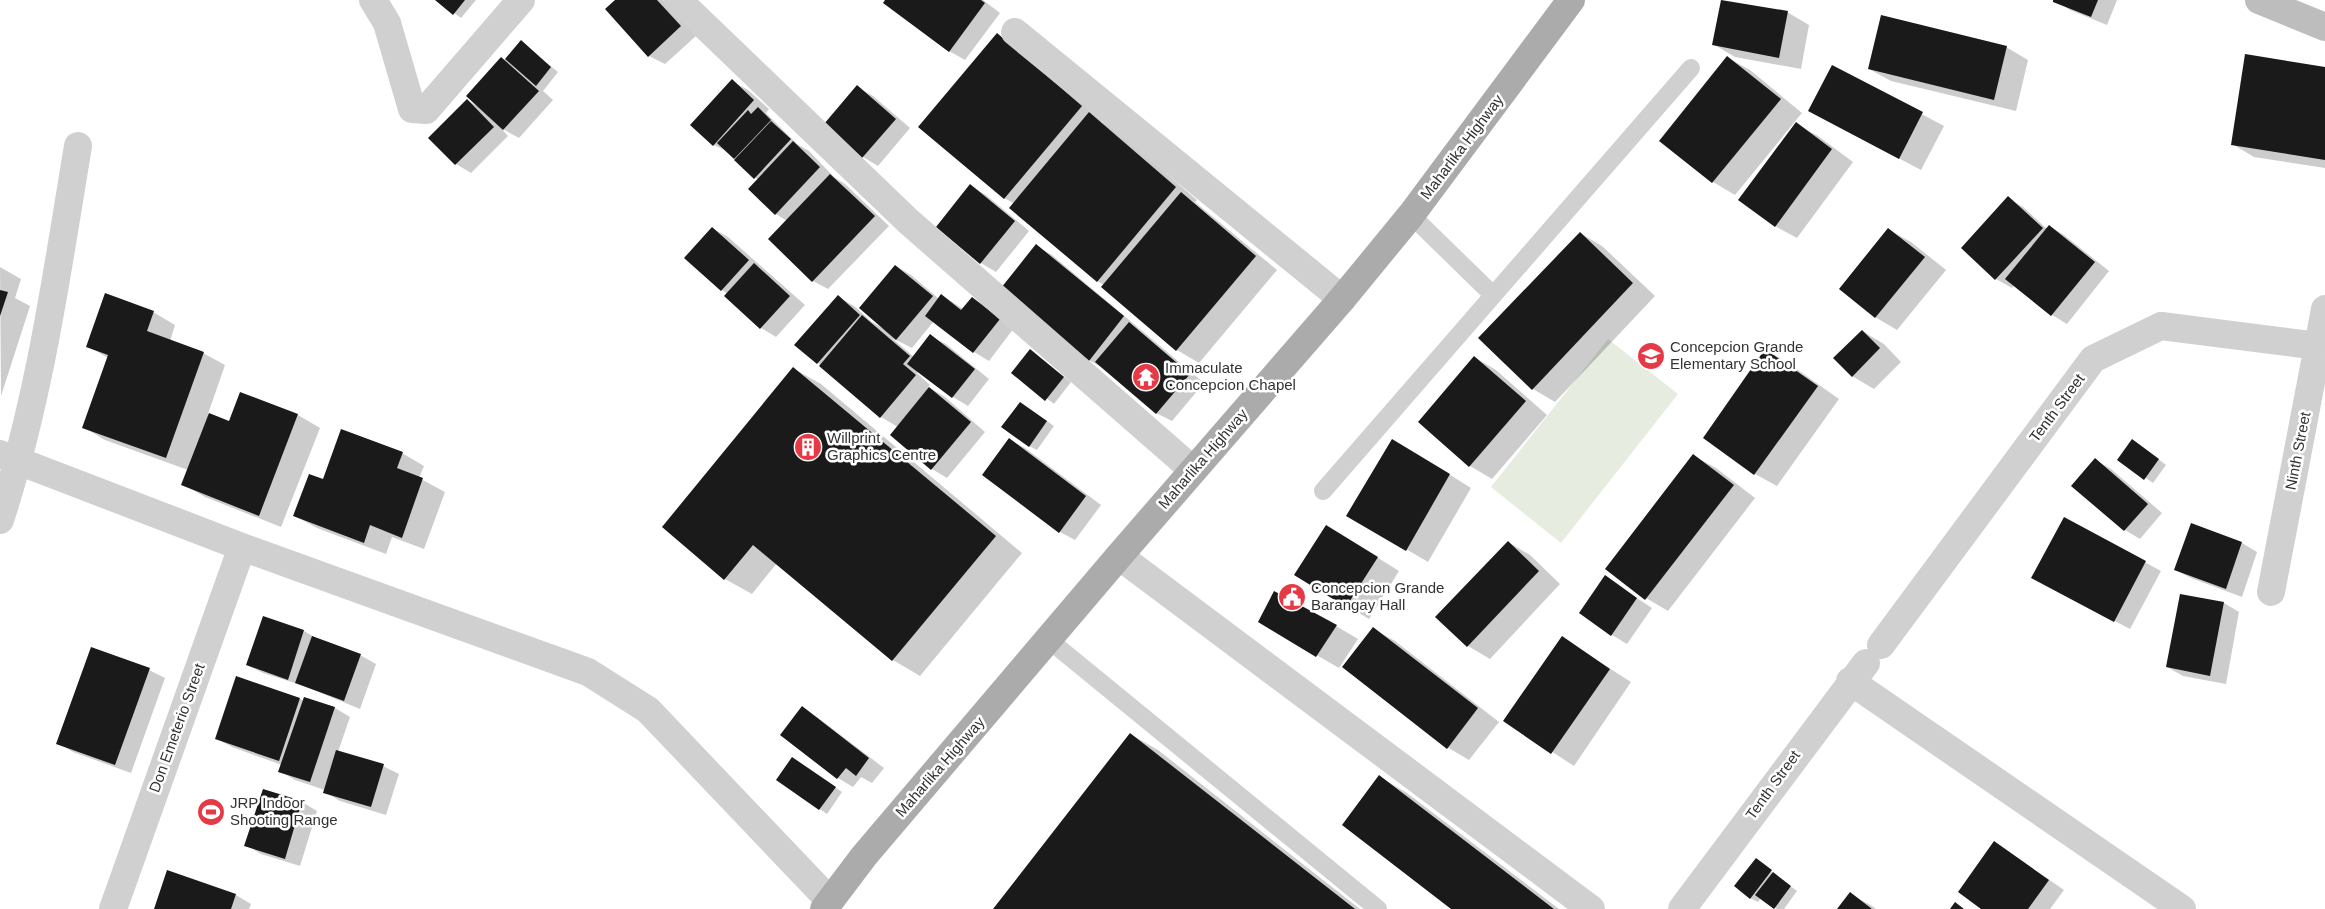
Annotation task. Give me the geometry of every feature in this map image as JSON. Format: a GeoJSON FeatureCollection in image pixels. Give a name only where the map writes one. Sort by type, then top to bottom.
{"type":"FeatureCollection","features":[{"type":"Feature","properties":{"kind":"main road","name":"Maharlika Highway"},"geometry":{"type":"LineString","coordinates":[[827,905],[864,856],[1119,556],[1342,299],[1411,215],[1572,0]]}},
{"type":"Feature","properties":{"kind":"street"},"geometry":{"type":"LineString","coordinates":[[374,0],[387,23],[412,109],[426,110],[521,0]]}},
{"type":"Feature","properties":{"kind":"street"},"geometry":{"type":"LineString","coordinates":[[678,0],[908,221],[1193,470]]}},
{"type":"Feature","properties":{"kind":"street"},"geometry":{"type":"LineString","coordinates":[[2259,0],[2325,27]]}},
{"type":"Feature","properties":{"kind":"street"},"geometry":{"type":"LineString","coordinates":[[1016,32],[1342,299]]}},
{"type":"Feature","properties":{"kind":"street"},"geometry":{"type":"LineString","coordinates":[[0,520],[10,458],[39,375],[78,146]]}},
{"type":"Feature","properties":{"kind":"street","name":"Ninth Street"},"geometry":{"type":"LineString","coordinates":[[2271,592],[2325,309]]}},
{"type":"Feature","properties":{"kind":"street","name":"Tenth Street"},"geometry":{"type":"LineString","coordinates":[[1682,909],[2094,359],[2161,326],[2318,346]]}},
{"type":"Feature","properties":{"kind":"street"},"geometry":{"type":"LineString","coordinates":[[10,458],[242,547],[588,672],[648,710],[827,905]]}},
{"type":"Feature","properties":{"kind":"street","name":"Don Emeterio Street"},"geometry":{"type":"LineString","coordinates":[[113,909],[242,547]]}},
{"type":"Feature","properties":{"kind":"street"},"geometry":{"type":"LineString","coordinates":[[1119,556],[1591,909]]}},
{"type":"Feature","properties":{"kind":"street"},"geometry":{"type":"LineString","coordinates":[[1866,663],[2182,909]]}},
{"type":"Feature","properties":{"kind":"lane"},"geometry":{"type":"LineString","coordinates":[[1323,491],[1691,68]]}},
{"type":"Feature","properties":{"kind":"lane"},"geometry":{"type":"LineString","coordinates":[[1411,215],[1493,295]]}},
{"type":"Feature","properties":{"kind":"lane"},"geometry":{"type":"LineString","coordinates":[[1049,640],[1378,909]]}},
{"type":"Feature","properties":{"kind":"shaded area"},"geometry":{"type":"Polygon","coordinates":[[[1608,339],[1678,394],[1561,543],[1491,487],[1608,339]]]}},
{"type":"Feature","properties":{"kind":"building"},"geometry":{"type":"Polygon","coordinates":[[[435,0],[465,0],[453,15],[435,0]]]}},
{"type":"Feature","properties":{"kind":"building"},"geometry":{"type":"Polygon","coordinates":[[[615,0],[657,0],[681,26],[648,57],[605,9],[615,0]]]}},
{"type":"Feature","properties":{"kind":"building"},"geometry":{"type":"Polygon","coordinates":[[[885,0],[981,0],[985,3],[949,52],[883,3],[885,0]]]}},
{"type":"Feature","properties":{"kind":"building"},"geometry":{"type":"Polygon","coordinates":[[[1721,0],[1788,11],[1779,58],[1712,45],[1721,0]]]}},
{"type":"Feature","properties":{"kind":"building"},"geometry":{"type":"Polygon","coordinates":[[[2053,0],[2098,0],[2091,17],[2053,2],[2053,0]]]}},
{"type":"Feature","properties":{"kind":"building"},"geometry":{"type":"Polygon","coordinates":[[[1881,15],[2007,46],[1994,100],[1868,69],[1881,15]]]}},
{"type":"Feature","properties":{"kind":"building"},"geometry":{"type":"Polygon","coordinates":[[[997,33],[1082,106],[1004,199],[918,127],[997,33]]]}},
{"type":"Feature","properties":{"kind":"building"},"geometry":{"type":"Polygon","coordinates":[[[521,40],[551,67],[536,86],[505,59],[521,40]]]}},
{"type":"Feature","properties":{"kind":"building"},"geometry":{"type":"Polygon","coordinates":[[[2245,54],[2325,67],[2325,160],[2231,145],[2245,54]]]}},
{"type":"Feature","properties":{"kind":"building"},"geometry":{"type":"Polygon","coordinates":[[[1727,56],[1781,99],[1712,183],[1659,141],[1727,56]]]}},
{"type":"Feature","properties":{"kind":"building"},"geometry":{"type":"Polygon","coordinates":[[[501,57],[539,91],[503,130],[466,96],[501,57]]]}},
{"type":"Feature","properties":{"kind":"building"},"geometry":{"type":"Polygon","coordinates":[[[1832,65],[1923,112],[1899,159],[1808,111],[1832,65]]]}},
{"type":"Feature","properties":{"kind":"building"},"geometry":{"type":"Polygon","coordinates":[[[732,79],[754,100],[713,146],[690,125],[732,79]]]}},
{"type":"Feature","properties":{"kind":"building"},"geometry":{"type":"Polygon","coordinates":[[[857,85],[896,119],[862,158],[824,124],[857,85]]]}},
{"type":"Feature","properties":{"kind":"building"},"geometry":{"type":"Polygon","coordinates":[[[467,99],[494,127],[455,165],[428,138],[467,99]]]}},
{"type":"Feature","properties":{"kind":"building"},"geometry":{"type":"Polygon","coordinates":[[[758,107],[771,120],[734,159],[717,143],[748,110],[751,114],[758,107]]]}},
{"type":"Feature","properties":{"kind":"building"},"geometry":{"type":"Polygon","coordinates":[[[1089,112],[1176,187],[1097,282],[1009,208],[1089,112]]]}},
{"type":"Feature","properties":{"kind":"building"},"geometry":{"type":"Polygon","coordinates":[[[771,121],[791,139],[754,179],[734,160],[771,121]]]}},
{"type":"Feature","properties":{"kind":"building"},"geometry":{"type":"Polygon","coordinates":[[[1796,122],[1832,149],[1775,227],[1738,200],[1796,122]]]}},
{"type":"Feature","properties":{"kind":"building"},"geometry":{"type":"Polygon","coordinates":[[[793,141],[820,167],[775,215],[748,189],[793,141]]]}},
{"type":"Feature","properties":{"kind":"building"},"geometry":{"type":"Polygon","coordinates":[[[830,174],[875,216],[812,282],[768,239],[830,174]]]}},
{"type":"Feature","properties":{"kind":"building"},"geometry":{"type":"Polygon","coordinates":[[[970,184],[1015,221],[980,264],[936,227],[970,184]]]}},
{"type":"Feature","properties":{"kind":"building"},"geometry":{"type":"Polygon","coordinates":[[[1181,192],[1256,256],[1176,351],[1101,287],[1181,192]]]}},
{"type":"Feature","properties":{"kind":"building"},"geometry":{"type":"Polygon","coordinates":[[[2008,196],[2043,228],[1995,280],[1961,248],[2008,196]]]}},
{"type":"Feature","properties":{"kind":"building"},"geometry":{"type":"Polygon","coordinates":[[[2049,225],[2095,262],[2051,316],[2005,279],[2049,225]]]}},
{"type":"Feature","properties":{"kind":"building"},"geometry":{"type":"Polygon","coordinates":[[[712,227],[749,260],[721,291],[684,258],[712,227]]]}},
{"type":"Feature","properties":{"kind":"building"},"geometry":{"type":"Polygon","coordinates":[[[1888,228],[1925,257],[1875,318],[1839,289],[1888,228]]]}},
{"type":"Feature","properties":{"kind":"building"},"geometry":{"type":"Polygon","coordinates":[[[1580,232],[1633,283],[1532,390],[1478,338],[1580,232]]]}},
{"type":"Feature","properties":{"kind":"building"},"geometry":{"type":"Polygon","coordinates":[[[1036,244],[1124,316],[1089,361],[1001,288],[1036,244]]]}},
{"type":"Feature","properties":{"kind":"building"},"geometry":{"type":"Polygon","coordinates":[[[754,263],[790,296],[760,329],[724,296],[754,263]]]}},
{"type":"Feature","properties":{"kind":"building"},"geometry":{"type":"Polygon","coordinates":[[[895,265],[933,296],[896,340],[859,308],[895,265]]]}},
{"type":"Feature","properties":{"kind":"building"},"geometry":{"type":"Polygon","coordinates":[[[0,290],[8,292],[0,316],[0,290]]]}},
{"type":"Feature","properties":{"kind":"building"},"geometry":{"type":"Polygon","coordinates":[[[105,293],[154,311],[147,331],[204,352],[166,458],[82,428],[108,355],[86,347],[105,293]]]}},
{"type":"Feature","properties":{"kind":"building"},"geometry":{"type":"Polygon","coordinates":[[[941,294],[961,310],[972,297],[1000,319],[973,353],[925,316],[941,294]]]}},
{"type":"Feature","properties":{"kind":"building"},"geometry":{"type":"Polygon","coordinates":[[[838,295],[860,315],[817,364],[794,345],[838,295]]]}},
{"type":"Feature","properties":{"kind":"building"},"geometry":{"type":"Polygon","coordinates":[[[862,315],[910,356],[903,364],[916,375],[880,418],[819,366],[862,315]]]}},
{"type":"Feature","properties":{"kind":"building"},"geometry":{"type":"Polygon","coordinates":[[[1129,322],[1190,374],[1156,414],[1095,362],[1129,322]]]}},
{"type":"Feature","properties":{"kind":"building"},"geometry":{"type":"Polygon","coordinates":[[[1862,330],[1880,348],[1852,377],[1833,358],[1862,330]]]}},
{"type":"Feature","properties":{"kind":"building"},"geometry":{"type":"Polygon","coordinates":[[[930,334],[975,369],[952,398],[907,364],[930,334]]]}},
{"type":"Feature","properties":{"kind":"building"},"geometry":{"type":"Polygon","coordinates":[[[1030,349],[1064,377],[1045,401],[1011,373],[1030,349]]]}},
{"type":"Feature","properties":{"kind":"building"},"geometry":{"type":"Polygon","coordinates":[[[1765,349],[1818,386],[1754,475],[1703,438],[1765,349]]]}},
{"type":"Feature","properties":{"kind":"building"},"geometry":{"type":"Polygon","coordinates":[[[1474,356],[1526,401],[1469,467],[1418,422],[1474,356]]]}},
{"type":"Feature","properties":{"kind":"building","name":"Willprint Graphics Centre"},"geometry":{"type":"Polygon","coordinates":[[[793,367],[996,536],[892,661],[753,545],[724,580],[662,527],[793,367]]]}},
{"type":"Feature","properties":{"kind":"building"},"geometry":{"type":"Polygon","coordinates":[[[929,387],[971,422],[931,470],[890,435],[929,387]]]}},
{"type":"Feature","properties":{"kind":"building"},"geometry":{"type":"Polygon","coordinates":[[[240,392],[298,414],[259,516],[181,485],[209,413],[229,421],[240,392]]]}},
{"type":"Feature","properties":{"kind":"building"},"geometry":{"type":"Polygon","coordinates":[[[1020,402],[1047,421],[1029,447],[1001,427],[1020,402]]]}},
{"type":"Feature","properties":{"kind":"building"},"geometry":{"type":"Polygon","coordinates":[[[341,429],[403,452],[397,468],[423,478],[402,538],[370,525],[364,543],[293,516],[309,474],[323,479],[341,429]]]}},
{"type":"Feature","properties":{"kind":"building"},"geometry":{"type":"Polygon","coordinates":[[[1009,438],[1086,496],[1059,533],[982,475],[1009,438]]]}},
{"type":"Feature","properties":{"kind":"building"},"geometry":{"type":"Polygon","coordinates":[[[1392,439],[1450,474],[1406,551],[1346,516],[1392,439]]]}},
{"type":"Feature","properties":{"kind":"building"},"geometry":{"type":"Polygon","coordinates":[[[2132,439],[2159,459],[2144,480],[2117,460],[2132,439]]]}},
{"type":"Feature","properties":{"kind":"building"},"geometry":{"type":"Polygon","coordinates":[[[1693,454],[1734,485],[1645,600],[1605,569],[1693,454]]]}},
{"type":"Feature","properties":{"kind":"building"},"geometry":{"type":"Polygon","coordinates":[[[2095,458],[2148,504],[2124,531],[2071,486],[2095,458]]]}},
{"type":"Feature","properties":{"kind":"building"},"geometry":{"type":"Polygon","coordinates":[[[2064,517],[2146,561],[2114,622],[2031,578],[2064,517]]]}},
{"type":"Feature","properties":{"kind":"building"},"geometry":{"type":"Polygon","coordinates":[[[2191,523],[2242,542],[2226,589],[2174,570],[2191,523]]]}},
{"type":"Feature","properties":{"kind":"building"},"geometry":{"type":"Polygon","coordinates":[[[1326,525],[1378,557],[1346,607],[1294,575],[1326,525]]]}},
{"type":"Feature","properties":{"kind":"building"},"geometry":{"type":"Polygon","coordinates":[[[1508,541],[1539,571],[1467,647],[1435,617],[1508,541]]]}},
{"type":"Feature","properties":{"kind":"building"},"geometry":{"type":"Polygon","coordinates":[[[1605,575],[1637,598],[1611,636],[1579,613],[1605,575]]]}},
{"type":"Feature","properties":{"kind":"building"},"geometry":{"type":"Polygon","coordinates":[[[1274,591],[1337,625],[1316,657],[1258,622],[1274,591]]]}},
{"type":"Feature","properties":{"kind":"building"},"geometry":{"type":"Polygon","coordinates":[[[2180,594],[2224,602],[2210,676],[2166,667],[2180,594]]]}},
{"type":"Feature","properties":{"kind":"building"},"geometry":{"type":"Polygon","coordinates":[[[263,616],[304,630],[288,680],[246,665],[263,616]]]}},
{"type":"Feature","properties":{"kind":"building"},"geometry":{"type":"Polygon","coordinates":[[[1373,627],[1478,708],[1447,749],[1342,667],[1373,627]]]}},
{"type":"Feature","properties":{"kind":"building"},"geometry":{"type":"Polygon","coordinates":[[[312,636],[361,654],[344,701],[295,683],[312,636]]]}},
{"type":"Feature","properties":{"kind":"building"},"geometry":{"type":"Polygon","coordinates":[[[1562,636],[1610,669],[1551,754],[1503,721],[1562,636]]]}},
{"type":"Feature","properties":{"kind":"building"},"geometry":{"type":"Polygon","coordinates":[[[91,647],[150,668],[115,765],[56,744],[91,647]]]}},
{"type":"Feature","properties":{"kind":"building"},"geometry":{"type":"Polygon","coordinates":[[[236,676],[300,698],[279,761],[215,739],[236,676]]]}},
{"type":"Feature","properties":{"kind":"building"},"geometry":{"type":"Polygon","coordinates":[[[304,697],[335,707],[310,782],[278,772],[304,697]]]}},
{"type":"Feature","properties":{"kind":"building"},"geometry":{"type":"Polygon","coordinates":[[[802,706],[869,758],[856,776],[846,768],[837,779],[780,735],[802,706]]]}},
{"type":"Feature","properties":{"kind":"building"},"geometry":{"type":"Polygon","coordinates":[[[1130,733],[1355,909],[993,909],[1130,733]]]}},
{"type":"Feature","properties":{"kind":"building"},"geometry":{"type":"Polygon","coordinates":[[[336,750],[384,764],[371,807],[323,793],[336,750]]]}},
{"type":"Feature","properties":{"kind":"building"},"geometry":{"type":"Polygon","coordinates":[[[792,757],[836,787],[819,810],[776,780],[792,757]]]}},
{"type":"Feature","properties":{"kind":"building"},"geometry":{"type":"Polygon","coordinates":[[[1379,775],[1554,909],[1451,909],[1342,825],[1379,775]]]}},
{"type":"Feature","properties":{"kind":"building"},"geometry":{"type":"Polygon","coordinates":[[[263,789],[302,801],[285,859],[244,846],[263,789]]]}},
{"type":"Feature","properties":{"kind":"building"},"geometry":{"type":"Polygon","coordinates":[[[1994,841],[2049,880],[2028,909],[1981,909],[1958,892],[1994,841]]]}},
{"type":"Feature","properties":{"kind":"building"},"geometry":{"type":"Polygon","coordinates":[[[1756,858],[1772,870],[1750,899],[1734,886],[1756,858]]]}},
{"type":"Feature","properties":{"kind":"building"},"geometry":{"type":"Polygon","coordinates":[[[167,870],[236,894],[231,909],[154,909],[167,870]]]}},
{"type":"Feature","properties":{"kind":"building"},"geometry":{"type":"Polygon","coordinates":[[[1773,872],[1791,886],[1774,909],[1755,895],[1773,872]]]}},
{"type":"Feature","properties":{"kind":"building"},"geometry":{"type":"Polygon","coordinates":[[[1850,892],[1872,909],[1837,909],[1850,892]]]}},
{"type":"Feature","properties":{"kind":"building"},"geometry":{"type":"Polygon","coordinates":[[[1955,902],[1964,909],[1950,909],[1955,902]]]}},
{"type":"Feature","properties":{"kind":"place","name":"Concepcion Grande Elementary School"},"geometry":{"type":"Point","coordinates":[1651,356]}},
{"type":"Feature","properties":{"kind":"place","name":"Immaculate Concepcion Chapel"},"geometry":{"type":"Point","coordinates":[1146,377]}},
{"type":"Feature","properties":{"kind":"place","name":"Willprint Graphics Centre"},"geometry":{"type":"Point","coordinates":[808,447]}},
{"type":"Feature","properties":{"kind":"place","name":"Concepcion Grande Barangay Hall"},"geometry":{"type":"Point","coordinates":[1292,597]}},
{"type":"Feature","properties":{"kind":"place","name":"JRP Indoor Shooting Range"},"geometry":{"type":"Point","coordinates":[211,812]}}]}
